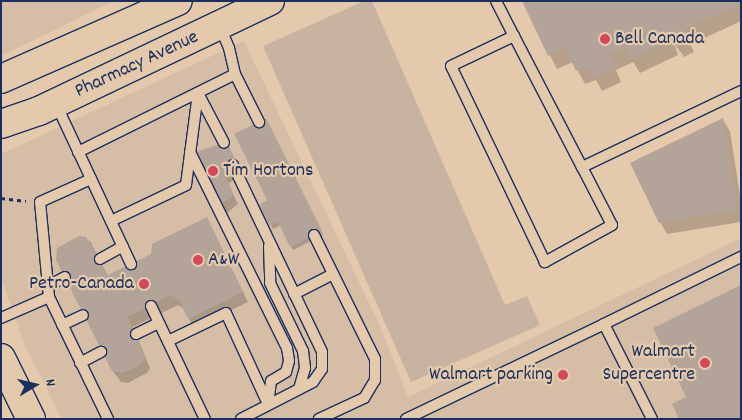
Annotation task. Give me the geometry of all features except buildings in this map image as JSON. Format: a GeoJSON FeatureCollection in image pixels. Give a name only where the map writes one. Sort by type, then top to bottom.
{"type":"FeatureCollection","features":[{"type":"Feature","properties":{"kind":"street","name":"Pharmacy Avenue"},"geometry":{"type":"LineString","coordinates":[[1,80],[178,1]]}},
{"type":"Feature","properties":{"kind":"street","name":"Pharmacy Avenue"},"geometry":{"type":"LineString","coordinates":[[1,124],[56,103],[270,1]]}},
{"type":"Feature","properties":{"kind":"street"},"geometry":{"type":"LineString","coordinates":[[1,358],[30,419]]}},
{"type":"Feature","properties":{"kind":"lane"},"geometry":{"type":"LineString","coordinates":[[496,1],[612,226],[545,262],[451,66],[514,36]]}},
{"type":"Feature","properties":{"kind":"lane"},"geometry":{"type":"LineString","coordinates":[[220,26],[229,48],[235,74],[259,122]]}},
{"type":"Feature","properties":{"kind":"lane"},"geometry":{"type":"LineString","coordinates":[[78,152],[235,74]]}},
{"type":"Feature","properties":{"kind":"lane"},"geometry":{"type":"LineString","coordinates":[[582,167],[741,91]]}},
{"type":"Feature","properties":{"kind":"lane"},"geometry":{"type":"LineString","coordinates":[[198,93],[224,143]]}},
{"type":"Feature","properties":{"kind":"lane"},"geometry":{"type":"LineString","coordinates":[[111,221],[186,185],[198,93]]}},
{"type":"Feature","properties":{"kind":"lane"},"geometry":{"type":"LineString","coordinates":[[56,103],[131,264]]}},
{"type":"Feature","properties":{"kind":"lane"},"geometry":{"type":"LineString","coordinates":[[190,152],[287,348],[289,361],[286,372],[271,381],[268,405]]}},
{"type":"Feature","properties":{"kind":"lane"},"geometry":{"type":"LineString","coordinates":[[234,165],[322,352],[322,369],[314,382],[241,419]]}},
{"type":"Feature","properties":{"kind":"lane"},"geometry":{"type":"LineString","coordinates":[[91,179],[40,202],[49,297],[108,419]]}},
{"type":"Feature","properties":{"kind":"lane"},"geometry":{"type":"LineString","coordinates":[[314,235],[375,359],[374,380],[364,398],[319,419]]}},
{"type":"Feature","properties":{"kind":"lane"},"geometry":{"type":"LineString","coordinates":[[269,241],[270,283],[302,351],[304,368],[299,389]]}},
{"type":"Feature","properties":{"kind":"lane"},"geometry":{"type":"LineString","coordinates":[[100,258],[123,246]]}},
{"type":"Feature","properties":{"kind":"lane"},"geometry":{"type":"LineString","coordinates":[[406,419],[741,257]]}},
{"type":"Feature","properties":{"kind":"lane"},"geometry":{"type":"LineString","coordinates":[[294,294],[333,274]]}},
{"type":"Feature","properties":{"kind":"lane"},"geometry":{"type":"LineString","coordinates":[[48,286],[65,277]]}},
{"type":"Feature","properties":{"kind":"lane"},"geometry":{"type":"LineString","coordinates":[[1,318],[49,297]]}},
{"type":"Feature","properties":{"kind":"lane"},"geometry":{"type":"LineString","coordinates":[[151,306],[205,419]]}},
{"type":"Feature","properties":{"kind":"lane"},"geometry":{"type":"LineString","coordinates":[[168,341],[226,313],[268,405]]}},
{"type":"Feature","properties":{"kind":"lane"},"geometry":{"type":"LineString","coordinates":[[62,325],[83,314]]}},
{"type":"Feature","properties":{"kind":"lane"},"geometry":{"type":"LineString","coordinates":[[136,334],[159,323]]}},
{"type":"Feature","properties":{"kind":"lane"},"geometry":{"type":"LineString","coordinates":[[604,324],[652,419]]}},
{"type":"Feature","properties":{"kind":"lane"},"geometry":{"type":"LineString","coordinates":[[80,363],[101,352]]}},
{"type":"Feature","properties":{"kind":"path"},"geometry":{"type":"LineString","coordinates":[[1,198],[29,202]]}},
{"type":"Feature","properties":{"kind":"shaded area"},"geometry":{"type":"Polygon","coordinates":[[[1,1],[114,1],[1,56],[1,1]]]}},
{"type":"Feature","properties":{"kind":"shaded area"},"geometry":{"type":"Polygon","coordinates":[[[364,1],[372,1],[505,305],[527,296],[540,325],[411,382],[263,46],[364,1]]]}},
{"type":"Feature","properties":{"kind":"shaded area"},"geometry":{"type":"Polygon","coordinates":[[[244,41],[380,326],[408,397],[741,238],[741,419],[62,419],[24,343],[1,278],[1,154],[244,41]]]}},
{"type":"Feature","properties":{"kind":"place","name":"Bell Canada"},"geometry":{"type":"Point","coordinates":[605,39]}},
{"type":"Feature","properties":{"kind":"place","name":"Tim Hortons"},"geometry":{"type":"Point","coordinates":[213,171]}},
{"type":"Feature","properties":{"kind":"place","name":"A&W"},"geometry":{"type":"Point","coordinates":[198,260]}},
{"type":"Feature","properties":{"kind":"place","name":"Petro-Canada"},"geometry":{"type":"Point","coordinates":[144,284]}},
{"type":"Feature","properties":{"kind":"place","name":"Walmart Supercentre"},"geometry":{"type":"Point","coordinates":[705,363]}},
{"type":"Feature","properties":{"kind":"place","name":"Walmart parking"},"geometry":{"type":"Point","coordinates":[563,375]}}]}
